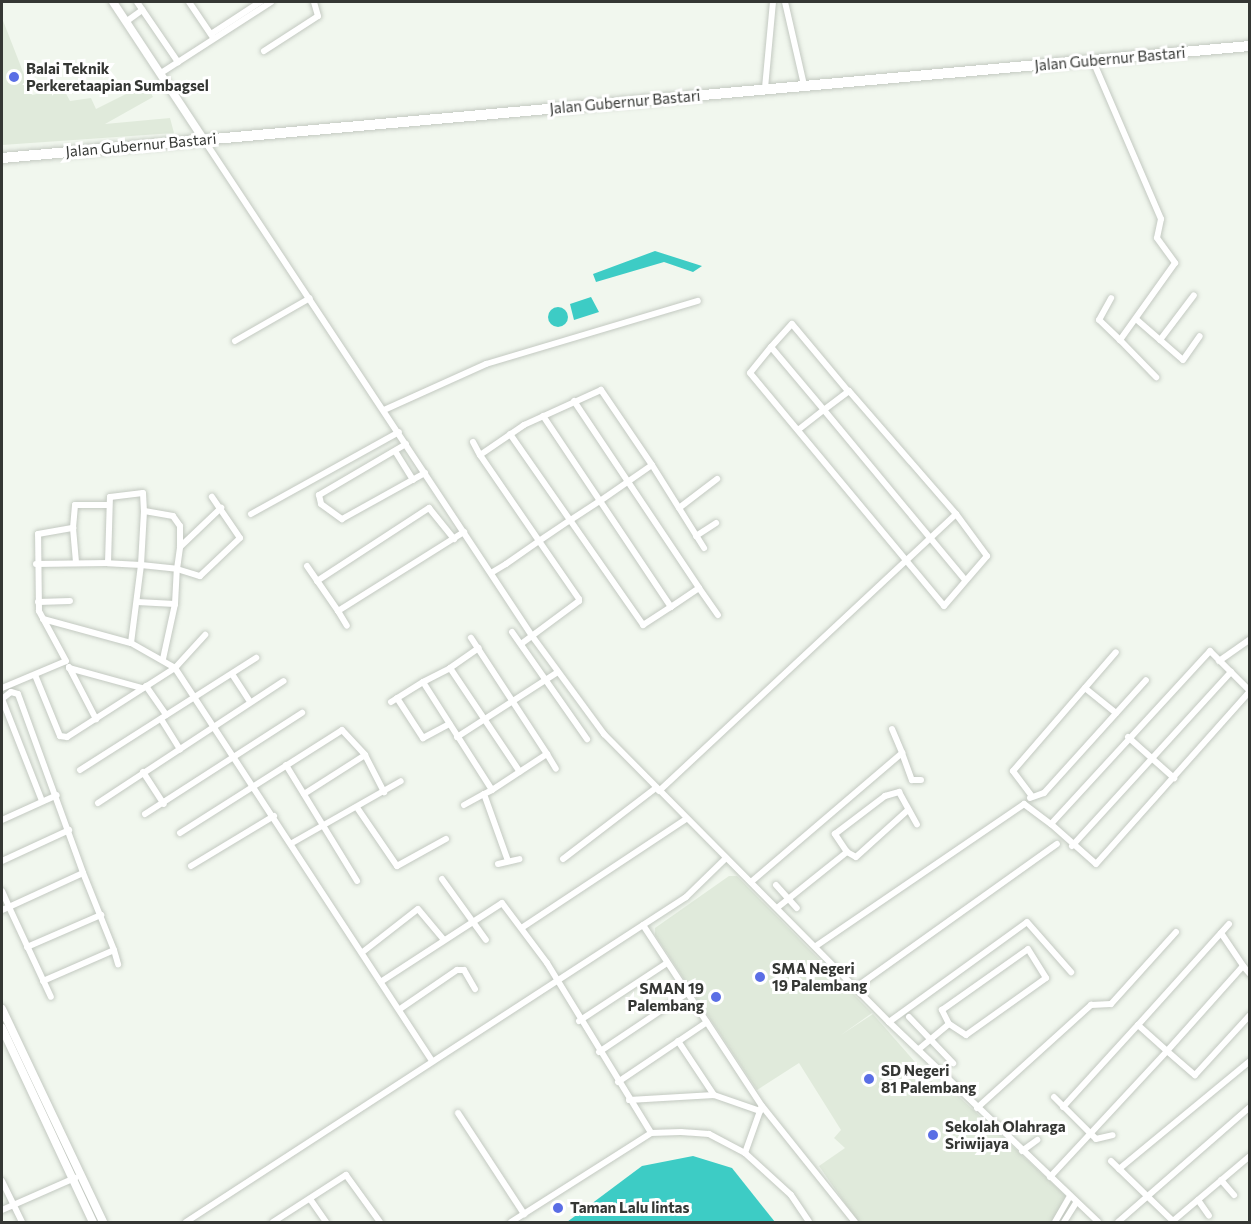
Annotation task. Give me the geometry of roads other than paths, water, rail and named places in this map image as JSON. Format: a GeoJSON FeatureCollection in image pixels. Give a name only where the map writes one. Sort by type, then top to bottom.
{"type":"FeatureCollection","features":[{"type":"Feature","properties":{"kind":"highway","name":"Jalan Gubernur Bastari"},"geometry":{"type":"LineString","coordinates":[[2,158],[201,136],[1250,46]]}},
{"type":"Feature","properties":{"kind":"street"},"geometry":{"type":"LineString","coordinates":[[113,2],[532,636],[604,734],[889,1022],[920,1049],[977,1108],[1098,1222]]}},
{"type":"Feature","properties":{"kind":"street"},"geometry":{"type":"LineString","coordinates":[[137,2],[178,63]]}},
{"type":"Feature","properties":{"kind":"street"},"geometry":{"type":"LineString","coordinates":[[191,2],[212,37]]}},
{"type":"Feature","properties":{"kind":"street"},"geometry":{"type":"LineString","coordinates":[[161,73],[260,2]]}},
{"type":"Feature","properties":{"kind":"street"},"geometry":{"type":"LineString","coordinates":[[212,37],[271,2]]}},
{"type":"Feature","properties":{"kind":"street"},"geometry":{"type":"LineString","coordinates":[[264,51],[318,16],[314,2]]}},
{"type":"Feature","properties":{"kind":"street"},"geometry":{"type":"LineString","coordinates":[[765,88],[766,56],[774,2]]}},
{"type":"Feature","properties":{"kind":"street"},"geometry":{"type":"LineString","coordinates":[[785,2],[804,85]]}},
{"type":"Feature","properties":{"kind":"street"},"geometry":{"type":"LineString","coordinates":[[127,21],[142,10]]}},
{"type":"Feature","properties":{"kind":"street"},"geometry":{"type":"LineString","coordinates":[[1093,61],[1161,219],[1157,238],[1175,263],[1120,340]]}},
{"type":"Feature","properties":{"kind":"street"},"geometry":{"type":"LineString","coordinates":[[1160,340],[1194,295]]}},
{"type":"Feature","properties":{"kind":"street"},"geometry":{"type":"LineString","coordinates":[[235,341],[310,298]]}},
{"type":"Feature","properties":{"kind":"street"},"geometry":{"type":"LineString","coordinates":[[1112,298],[1099,320],[1156,377]]}},
{"type":"Feature","properties":{"kind":"street"},"geometry":{"type":"LineString","coordinates":[[384,410],[486,364],[698,301]]}},
{"type":"Feature","properties":{"kind":"street"},"geometry":{"type":"LineString","coordinates":[[1136,319],[1183,360],[1200,336]]}},
{"type":"Feature","properties":{"kind":"street"},"geometry":{"type":"LineString","coordinates":[[792,324],[848,391],[956,514],[987,556],[944,606],[750,373],[792,324]]}},
{"type":"Feature","properties":{"kind":"street"},"geometry":{"type":"LineString","coordinates":[[771,347],[932,536],[965,580]]}},
{"type":"Feature","properties":{"kind":"street"},"geometry":{"type":"LineString","coordinates":[[480,454],[543,416],[601,390],[704,548]]}},
{"type":"Feature","properties":{"kind":"street"},"geometry":{"type":"LineString","coordinates":[[798,430],[848,391]]}},
{"type":"Feature","properties":{"kind":"street"},"geometry":{"type":"LineString","coordinates":[[574,401],[626,483],[718,615]]}},
{"type":"Feature","properties":{"kind":"street"},"geometry":{"type":"LineString","coordinates":[[543,416],[671,607]]}},
{"type":"Feature","properties":{"kind":"street"},"geometry":{"type":"LineString","coordinates":[[251,514],[399,432]]}},
{"type":"Feature","properties":{"kind":"street"},"geometry":{"type":"LineString","coordinates":[[510,434],[636,623],[643,625],[699,588]]}},
{"type":"Feature","properties":{"kind":"street"},"geometry":{"type":"LineString","coordinates":[[473,442],[579,602],[521,644]]}},
{"type":"Feature","properties":{"kind":"street"},"geometry":{"type":"LineString","coordinates":[[406,444],[319,495],[321,504],[342,519],[425,473]]}},
{"type":"Feature","properties":{"kind":"street"},"geometry":{"type":"LineString","coordinates":[[395,451],[413,480]]}},
{"type":"Feature","properties":{"kind":"street"},"geometry":{"type":"LineString","coordinates":[[491,573],[652,465]]}},
{"type":"Feature","properties":{"kind":"street"},"geometry":{"type":"LineString","coordinates":[[679,508],[717,479]]}},
{"type":"Feature","properties":{"kind":"street"},"geometry":{"type":"LineString","coordinates":[[108,563],[109,505],[114,494],[143,493],[141,565],[131,643]]}},
{"type":"Feature","properties":{"kind":"street"},"geometry":{"type":"LineString","coordinates":[[36,564],[141,565],[177,569],[200,576],[230,553],[240,532],[212,497]]}},
{"type":"Feature","properties":{"kind":"street"},"geometry":{"type":"LineString","coordinates":[[76,563],[73,528],[75,506],[109,505]]}},
{"type":"Feature","properties":{"kind":"street"},"geometry":{"type":"LineString","coordinates":[[180,547],[221,508]]}},
{"type":"Feature","properties":{"kind":"street"},"geometry":{"type":"LineString","coordinates":[[316,580],[429,508],[454,539]]}},
{"type":"Feature","properties":{"kind":"street"},"geometry":{"type":"LineString","coordinates":[[144,511],[177,519],[180,547],[175,604],[163,659]]}},
{"type":"Feature","properties":{"kind":"street"},"geometry":{"type":"LineString","coordinates":[[563,859],[658,790],[956,514]]}},
{"type":"Feature","properties":{"kind":"street"},"geometry":{"type":"LineString","coordinates":[[696,536],[716,522]]}},
{"type":"Feature","properties":{"kind":"street"},"geometry":{"type":"LineString","coordinates":[[73,528],[38,534],[36,564],[38,602],[43,619],[96,719]]}},
{"type":"Feature","properties":{"kind":"street"},"geometry":{"type":"LineString","coordinates":[[338,611],[464,532]]}},
{"type":"Feature","properties":{"kind":"street"},"geometry":{"type":"LineString","coordinates":[[307,566],[347,626]]}},
{"type":"Feature","properties":{"kind":"street"},"geometry":{"type":"LineString","coordinates":[[38,602],[70,601]]}},
{"type":"Feature","properties":{"kind":"street"},"geometry":{"type":"LineString","coordinates":[[137,602],[175,604]]}},
{"type":"Feature","properties":{"kind":"street"},"geometry":{"type":"LineString","coordinates":[[43,619],[131,643],[163,659],[175,668],[197,696],[364,951],[432,1061]]}},
{"type":"Feature","properties":{"kind":"street"},"geometry":{"type":"LineString","coordinates":[[512,632],[587,739]]}},
{"type":"Feature","properties":{"kind":"street"},"geometry":{"type":"LineString","coordinates":[[36,675],[60,736],[96,719],[175,668],[205,635]]}},
{"type":"Feature","properties":{"kind":"street"},"geometry":{"type":"LineString","coordinates":[[471,638],[556,769]]}},
{"type":"Feature","properties":{"kind":"street"},"geometry":{"type":"LineString","coordinates":[[1219,661],[1248,644]]}},
{"type":"Feature","properties":{"kind":"street"},"geometry":{"type":"LineString","coordinates":[[448,724],[423,738],[394,700],[450,668],[479,648]]}},
{"type":"Feature","properties":{"kind":"street"},"geometry":{"type":"LineString","coordinates":[[1028,804],[1094,865],[1250,691],[1210,651],[1128,737],[1051,824]]}},
{"type":"Feature","properties":{"kind":"street"},"geometry":{"type":"LineString","coordinates":[[816,946],[1028,804],[1030,795],[1013,771],[1116,652]]}},
{"type":"Feature","properties":{"kind":"street"},"geometry":{"type":"LineString","coordinates":[[535,663],[546,656]]}},
{"type":"Feature","properties":{"kind":"street"},"geometry":{"type":"LineString","coordinates":[[80,770],[256,658]]}},
{"type":"Feature","properties":{"kind":"street"},"geometry":{"type":"LineString","coordinates":[[2,688],[66,661]]}},
{"type":"Feature","properties":{"kind":"street"},"geometry":{"type":"LineString","coordinates":[[69,668],[144,687],[164,717],[180,749]]}},
{"type":"Feature","properties":{"kind":"street"},"geometry":{"type":"LineString","coordinates":[[450,668],[519,772]]}},
{"type":"Feature","properties":{"kind":"street"},"geometry":{"type":"LineString","coordinates":[[457,737],[558,672]]}},
{"type":"Feature","properties":{"kind":"street"},"geometry":{"type":"LineString","coordinates":[[1072,846],[1231,672]]}},
{"type":"Feature","properties":{"kind":"street"},"geometry":{"type":"LineString","coordinates":[[232,674],[250,702]]}},
{"type":"Feature","properties":{"kind":"street"},"geometry":{"type":"LineString","coordinates":[[1030,795],[1044,794],[1146,680]]}},
{"type":"Feature","properties":{"kind":"street"},"geometry":{"type":"LineString","coordinates":[[98,803],[284,681]]}},
{"type":"Feature","properties":{"kind":"street"},"geometry":{"type":"LineString","coordinates":[[423,682],[492,790]]}},
{"type":"Feature","properties":{"kind":"street"},"geometry":{"type":"LineString","coordinates":[[1085,688],[1116,713]]}},
{"type":"Feature","properties":{"kind":"street"},"geometry":{"type":"LineString","coordinates":[[42,801],[2,699],[11,692],[18,694],[118,964]]}},
{"type":"Feature","properties":{"kind":"street"},"geometry":{"type":"LineString","coordinates":[[145,814],[164,804],[302,713]]}},
{"type":"Feature","properties":{"kind":"street"},"geometry":{"type":"LineString","coordinates":[[892,729],[912,780],[921,780]]}},
{"type":"Feature","properties":{"kind":"street"},"geometry":{"type":"LineString","coordinates":[[180,833],[342,730],[365,755],[384,792]]}},
{"type":"Feature","properties":{"kind":"street"},"geometry":{"type":"LineString","coordinates":[[1128,737],[1174,778]]}},
{"type":"Feature","properties":{"kind":"street"},"geometry":{"type":"LineString","coordinates":[[751,882],[902,753]]}},
{"type":"Feature","properties":{"kind":"street"},"geometry":{"type":"LineString","coordinates":[[464,805],[492,790],[547,754]]}},
{"type":"Feature","properties":{"kind":"street"},"geometry":{"type":"LineString","coordinates":[[304,794],[365,755]]}},
{"type":"Feature","properties":{"kind":"street"},"geometry":{"type":"LineString","coordinates":[[286,765],[357,881]]}},
{"type":"Feature","properties":{"kind":"street"},"geometry":{"type":"LineString","coordinates":[[144,772],[164,804]]}},
{"type":"Feature","properties":{"kind":"street"},"geometry":{"type":"LineString","coordinates":[[36,785],[51,778]]}},
{"type":"Feature","properties":{"kind":"street"},"geometry":{"type":"LineString","coordinates":[[292,843],[358,809],[401,781]]}},
{"type":"Feature","properties":{"kind":"street"},"geometry":{"type":"LineString","coordinates":[[908,810],[856,857],[846,852],[835,834],[885,796],[897,791],[917,824]]}},
{"type":"Feature","properties":{"kind":"street"},"geometry":{"type":"LineString","coordinates":[[484,794],[508,861]]}},
{"type":"Feature","properties":{"kind":"street"},"geometry":{"type":"LineString","coordinates":[[2,820],[57,795]]}},
{"type":"Feature","properties":{"kind":"street"},"geometry":{"type":"LineString","coordinates":[[358,809],[397,866],[446,839]]}},
{"type":"Feature","properties":{"kind":"street"},"geometry":{"type":"LineString","coordinates":[[191,866],[274,816]]}},
{"type":"Feature","properties":{"kind":"street"},"geometry":{"type":"LineString","coordinates":[[523,927],[686,819]]}},
{"type":"Feature","properties":{"kind":"street"},"geometry":{"type":"LineString","coordinates":[[2,861],[69,830]]}},
{"type":"Feature","properties":{"kind":"street"},"geometry":{"type":"LineString","coordinates":[[855,988],[1057,844]]}},
{"type":"Feature","properties":{"kind":"street"},"geometry":{"type":"LineString","coordinates":[[777,908],[846,852]]}},
{"type":"Feature","properties":{"kind":"street"},"geometry":{"type":"LineString","coordinates":[[186,1222],[643,925],[702,885],[726,858]]}},
{"type":"Feature","properties":{"kind":"street"},"geometry":{"type":"LineString","coordinates":[[498,864],[519,859]]}},
{"type":"Feature","properties":{"kind":"street"},"geometry":{"type":"LineString","coordinates":[[2,910],[83,873]]}},
{"type":"Feature","properties":{"kind":"street"},"geometry":{"type":"LineString","coordinates":[[442,879],[486,940]]}},
{"type":"Feature","properties":{"kind":"street"},"geometry":{"type":"LineString","coordinates":[[776,885],[796,908]]}},
{"type":"Feature","properties":{"kind":"street"},"geometry":{"type":"LineString","coordinates":[[2,891],[51,997]]}},
{"type":"Feature","properties":{"kind":"street"},"geometry":{"type":"LineString","coordinates":[[382,981],[500,901],[523,927],[579,1021],[651,1133]]}},
{"type":"Feature","properties":{"kind":"street"},"geometry":{"type":"LineString","coordinates":[[364,951],[418,909],[443,939]]}},
{"type":"Feature","properties":{"kind":"street"},"geometry":{"type":"LineString","coordinates":[[27,947],[101,915]]}},
{"type":"Feature","properties":{"kind":"street"},"geometry":{"type":"LineString","coordinates":[[889,1022],[1027,922],[1071,972]]}},
{"type":"Feature","properties":{"kind":"street"},"geometry":{"type":"LineString","coordinates":[[1063,1107],[1229,924]]}},
{"type":"Feature","properties":{"kind":"street"},"geometry":{"type":"LineString","coordinates":[[643,925],[761,1108],[855,1222]]}},
{"type":"Feature","properties":{"kind":"street"},"geometry":{"type":"LineString","coordinates":[[977,1108],[1091,1005],[1111,1004],[1176,932]]}},
{"type":"Feature","properties":{"kind":"street"},"geometry":{"type":"LineString","coordinates":[[1221,933],[1250,974]]}},
{"type":"Feature","properties":{"kind":"street"},"geometry":{"type":"LineString","coordinates":[[1028,949],[1046,978],[966,1035],[949,1024],[942,1010],[1028,949]]}},
{"type":"Feature","properties":{"kind":"street"},"geometry":{"type":"LineString","coordinates":[[43,981],[114,950]]}},
{"type":"Feature","properties":{"kind":"street"},"geometry":{"type":"LineString","coordinates":[[579,1021],[667,963]]}},
{"type":"Feature","properties":{"kind":"street"},"geometry":{"type":"LineString","coordinates":[[1050,1177],[1244,966]]}},
{"type":"Feature","properties":{"kind":"street"},"geometry":{"type":"LineString","coordinates":[[400,1009],[458,969],[464,970],[475,989]]}},
{"type":"Feature","properties":{"kind":"street"},"geometry":{"type":"LineString","coordinates":[[599,1052],[687,993]]}},
{"type":"Feature","properties":{"kind":"street"},"geometry":{"type":"LineString","coordinates":[[2,1009],[77,1178],[93,1222]]}},
{"type":"Feature","properties":{"kind":"street"},"geometry":{"type":"LineString","coordinates":[[1138,1025],[1195,1075],[1250,1015]]}},
{"type":"Feature","properties":{"kind":"street"},"geometry":{"type":"LineString","coordinates":[[909,1017],[953,1064]]}},
{"type":"Feature","properties":{"kind":"street"},"geometry":{"type":"LineString","coordinates":[[618,1082],[706,1022]]}},
{"type":"Feature","properties":{"kind":"street"},"geometry":{"type":"LineString","coordinates":[[920,1049],[949,1024]]}},
{"type":"Feature","properties":{"kind":"street"},"geometry":{"type":"LineString","coordinates":[[2,1028],[4,1039],[77,1178],[103,1222]]}},
{"type":"Feature","properties":{"kind":"street"},"geometry":{"type":"LineString","coordinates":[[678,1041],[714,1095]]}},
{"type":"Feature","properties":{"kind":"street"},"geometry":{"type":"LineString","coordinates":[[1119,1169],[1250,1061]]}},
{"type":"Feature","properties":{"kind":"street"},"geometry":{"type":"LineString","coordinates":[[629,1100],[714,1095],[761,1108]]}},
{"type":"Feature","properties":{"kind":"street"},"geometry":{"type":"LineString","coordinates":[[1054,1097],[1090,1134],[1099,1140],[1113,1135]]}},
{"type":"Feature","properties":{"kind":"street"},"geometry":{"type":"LineString","coordinates":[[1118,1222],[1145,1196],[1250,1107]]}},
{"type":"Feature","properties":{"kind":"street"},"geometry":{"type":"LineString","coordinates":[[745,1153],[761,1108]]}},
{"type":"Feature","properties":{"kind":"street"},"geometry":{"type":"LineString","coordinates":[[458,1113],[524,1214]]}},
{"type":"Feature","properties":{"kind":"street"},"geometry":{"type":"LineString","coordinates":[[511,1222],[651,1133],[709,1134],[745,1153],[791,1195],[809,1222]]}},
{"type":"Feature","properties":{"kind":"street"},"geometry":{"type":"LineString","coordinates":[[1022,1151],[1037,1140]]}},
{"type":"Feature","properties":{"kind":"street"},"geometry":{"type":"LineString","coordinates":[[1111,1161],[1173,1221],[1247,1159],[1250,1167]]}},
{"type":"Feature","properties":{"kind":"street"},"geometry":{"type":"LineString","coordinates":[[273,1222],[348,1176],[380,1222]]}},
{"type":"Feature","properties":{"kind":"street"},"geometry":{"type":"LineString","coordinates":[[2,1210],[77,1178]]}},
{"type":"Feature","properties":{"kind":"street"},"geometry":{"type":"LineString","coordinates":[[1221,1180],[1234,1195]]}},
{"type":"Feature","properties":{"kind":"street"},"geometry":{"type":"LineString","coordinates":[[2,1181],[22,1222]]}},
{"type":"Feature","properties":{"kind":"street"},"geometry":{"type":"LineString","coordinates":[[1055,1222],[1070,1196]]}},
{"type":"Feature","properties":{"kind":"street"},"geometry":{"type":"LineString","coordinates":[[310,1199],[326,1222]]}},
{"type":"Feature","properties":{"kind":"street"},"geometry":{"type":"LineString","coordinates":[[1198,1200],[1209,1216]]}},
{"type":"Feature","properties":{"kind":"street"},"geometry":{"type":"LineString","coordinates":[[1064,1222],[1076,1203]]}},
{"type":"Feature","properties":{"kind":"water"},"geometry":{"type":"Polygon","coordinates":[[[655,251],[702,266],[693,272],[664,262],[596,282],[593,274],[655,251]]]}},
{"type":"Feature","properties":{"kind":"water"},"geometry":{"type":"Polygon","coordinates":[[[591,297],[599,312],[574,320],[570,304],[591,297]]]}},
{"type":"Feature","properties":{"kind":"water"},"geometry":{"type":"Polygon","coordinates":[[[558,307],[565,310],[568,317],[565,324],[558,327],[551,324],[548,317],[551,310],[558,307]]]}},
{"type":"Feature","properties":{"kind":"water"},"geometry":{"type":"Polygon","coordinates":[[[693,1156],[732,1168],[775,1222],[567,1222],[642,1166],[693,1156]]]}},
{"type":"Feature","properties":{"kind":"place","name":"Balai Teknik Perkeretaapian Sumbagsel"},"geometry":{"type":"Point","coordinates":[14,77]}},
{"type":"Feature","properties":{"kind":"place","name":"SMA Negeri 19 Palembang"},"geometry":{"type":"Point","coordinates":[760,977]}},
{"type":"Feature","properties":{"kind":"place","name":"SMAN 19 Palembang"},"geometry":{"type":"Point","coordinates":[716,997]}},
{"type":"Feature","properties":{"kind":"place","name":"SD Negeri 81 Palembang"},"geometry":{"type":"Point","coordinates":[869,1079]}},
{"type":"Feature","properties":{"kind":"place","name":"Sekolah Olahraga Sriwijaya"},"geometry":{"type":"Point","coordinates":[933,1135]}},
{"type":"Feature","properties":{"kind":"place","name":"Taman Lalu lintas"},"geometry":{"type":"Point","coordinates":[558,1208]}}]}
